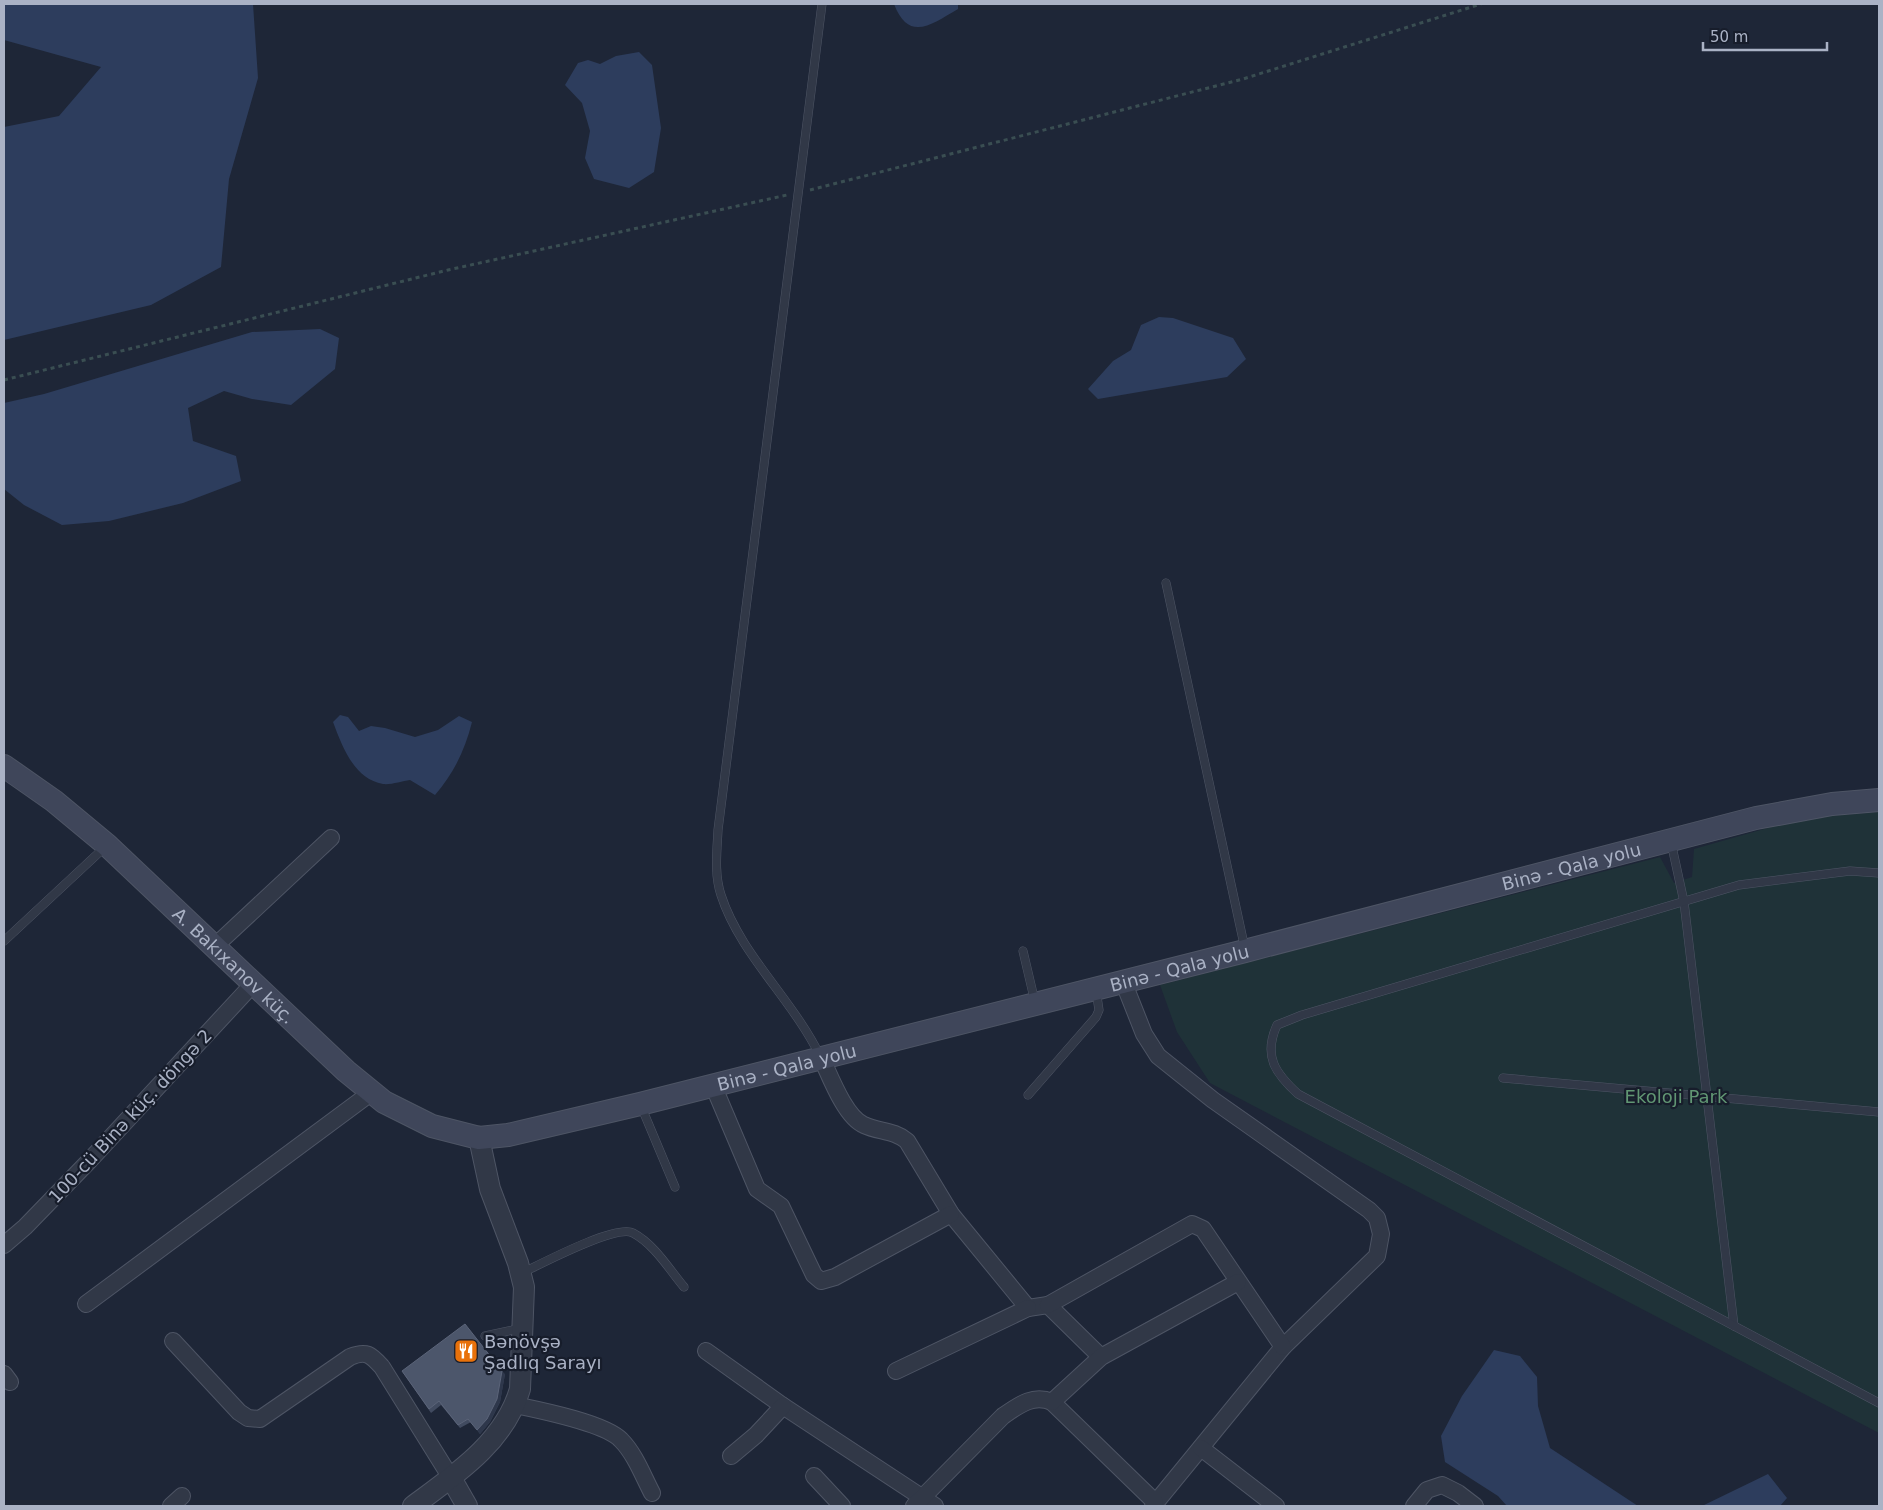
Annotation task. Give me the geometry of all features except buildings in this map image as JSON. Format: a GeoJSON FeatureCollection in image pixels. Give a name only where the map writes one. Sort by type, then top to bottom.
{"type":"FeatureCollection","features":[{"type":"Feature","properties":{"kind":"main road","name":"A. Bakıxanov küç."},"geometry":{"type":"LineString","coordinates":[[4,766],[54,801],[107,845],[346,1071],[372,1092],[396,1108],[432,1126],[479,1138]]}},
{"type":"Feature","properties":{"kind":"main road","name":"Binə - Qala yolu"},"geometry":{"type":"LineString","coordinates":[[479,1138],[508,1135],[640,1104],[1793,810],[1879,800]]}},
{"type":"Feature","properties":{"kind":"street"},"geometry":{"type":"LineString","coordinates":[[214,947],[331,838]]}},
{"type":"Feature","properties":{"kind":"street"},"geometry":{"type":"LineString","coordinates":[[706,1351],[924,1504],[1003,1416],[1029,1400],[1042,1398],[1052,1402],[1154,1504],[1283,1347],[1377,1256],[1381,1234],[1377,1218],[1369,1210],[1213,1100],[1158,1056],[1144,1034],[1124,981]]}},
{"type":"Feature","properties":{"kind":"street","name":"100-cü Binə küç. döngə 2"},"geometry":{"type":"LineString","coordinates":[[4,1245],[84,1167],[253,984]]}},
{"type":"Feature","properties":{"kind":"street"},"geometry":{"type":"LineString","coordinates":[[821,1057],[854,1120],[865,1126],[900,1136],[907,1141],[951,1214],[1028,1308]]}},
{"type":"Feature","properties":{"kind":"street"},"geometry":{"type":"LineString","coordinates":[[713,1085],[757,1189],[781,1206],[814,1275],[821,1280],[836,1277],[951,1214]]}},
{"type":"Feature","properties":{"kind":"street"},"geometry":{"type":"LineString","coordinates":[[86,1304],[372,1092]]}},
{"type":"Feature","properties":{"kind":"street"},"geometry":{"type":"LineString","coordinates":[[413,1506],[451,1478],[491,1442],[515,1405],[522,1375],[524,1294],[522,1273],[490,1189],[479,1138]]}},
{"type":"Feature","properties":{"kind":"street"},"geometry":{"type":"LineString","coordinates":[[896,1371],[1028,1308],[1048,1305],[1192,1224],[1204,1229],[1283,1347]]}},
{"type":"Feature","properties":{"kind":"street"},"geometry":{"type":"LineString","coordinates":[[1052,1402],[1100,1357],[1238,1282]]}},
{"type":"Feature","properties":{"kind":"street"},"geometry":{"type":"LineString","coordinates":[[1048,1305],[1100,1357]]}},
{"type":"Feature","properties":{"kind":"street"},"geometry":{"type":"LineString","coordinates":[[173,1341],[239,1412],[248,1418],[260,1419],[350,1356],[361,1352],[371,1354],[382,1367],[467,1506]]}},
{"type":"Feature","properties":{"kind":"street"},"geometry":{"type":"LineString","coordinates":[[515,1405],[554,1414],[610,1432],[621,1440],[629,1450],[652,1494]]}},
{"type":"Feature","properties":{"kind":"street"},"geometry":{"type":"LineString","coordinates":[[731,1456],[756,1435],[783,1406]]}},
{"type":"Feature","properties":{"kind":"street"},"geometry":{"type":"LineString","coordinates":[[1200,1448],[1276,1506]]}},
{"type":"Feature","properties":{"kind":"street"},"geometry":{"type":"LineString","coordinates":[[814,1476],[842,1506]]}},
{"type":"Feature","properties":{"kind":"street"},"geometry":{"type":"LineString","coordinates":[[1414,1506],[1427,1490],[1442,1485],[1458,1493],[1475,1506]]}},
{"type":"Feature","properties":{"kind":"lane"},"geometry":{"type":"LineString","coordinates":[[821,1057],[807,1032],[734,925],[720,894],[716,870],[718,830],[800,192],[822,4]]}},
{"type":"Feature","properties":{"kind":"lane"},"geometry":{"type":"LineString","coordinates":[[1166,583],[1245,951]]}},
{"type":"Feature","properties":{"kind":"lane"},"geometry":{"type":"LineString","coordinates":[[1671,840],[1684,902],[1734,1326]]}},
{"type":"Feature","properties":{"kind":"lane"},"geometry":{"type":"LineString","coordinates":[[4,941],[107,845]]}},
{"type":"Feature","properties":{"kind":"lane"},"geometry":{"type":"LineString","coordinates":[[1879,873],[1850,871],[1739,885],[1302,1015],[1277,1025],[1270,1040],[1272,1063],[1284,1081],[1298,1094],[1879,1403]]}},
{"type":"Feature","properties":{"kind":"lane"},"geometry":{"type":"LineString","coordinates":[[1023,951],[1035,1004]]}},
{"type":"Feature","properties":{"kind":"lane"},"geometry":{"type":"LineString","coordinates":[[1028,1096],[1096,1017],[1099,1010],[1096,988]]}},
{"type":"Feature","properties":{"kind":"lane"},"geometry":{"type":"LineString","coordinates":[[1504,1078],[1879,1112]]}},
{"type":"Feature","properties":{"kind":"lane"},"geometry":{"type":"LineString","coordinates":[[640,1104],[675,1187]]}},
{"type":"Feature","properties":{"kind":"lane"},"geometry":{"type":"LineString","coordinates":[[522,1273],[608,1234],[631,1232],[645,1241],[684,1287]]}},
{"type":"Feature","properties":{"kind":"lane"},"geometry":{"type":"LineString","coordinates":[[485,1336],[524,1327]]}},
{"type":"Feature","properties":{"kind":"path"},"geometry":{"type":"LineString","coordinates":[[4,380],[448,270],[800,192],[1243,79],[1481,4]]}},
{"type":"Feature","properties":{"kind":"green space","name":"Ekoloji Park"},"geometry":{"type":"Polygon","coordinates":[[[1879,812],[1879,1433],[1210,1083],[1177,1032],[1160,985],[1660,857],[1674,883],[1692,877],[1694,849],[1771,827],[1831,816],[1879,812]]]}},
{"type":"Feature","properties":{"kind":"water"},"geometry":{"type":"Polygon","coordinates":[[[4,4],[253,4],[258,78],[229,179],[221,267],[151,305],[4,340],[4,127],[59,116],[101,67],[4,40],[4,4]]]}},
{"type":"Feature","properties":{"kind":"water"},"geometry":{"type":"Polygon","coordinates":[[[894,4],[958,4],[958,9],[930,24],[914,27],[900,16],[894,4]]]}},
{"type":"Feature","properties":{"kind":"water"},"geometry":{"type":"Polygon","coordinates":[[[639,52],[652,65],[661,128],[654,172],[629,188],[594,179],[585,158],[590,131],[582,103],[565,85],[578,63],[588,60],[600,64],[616,56],[639,52]]]}},
{"type":"Feature","properties":{"kind":"water"},"geometry":{"type":"Polygon","coordinates":[[[1159,317],[1173,318],[1233,338],[1246,359],[1227,377],[1098,399],[1088,389],[1113,361],[1131,350],[1141,325],[1159,317]]]}},
{"type":"Feature","properties":{"kind":"water"},"geometry":{"type":"Polygon","coordinates":[[[320,329],[339,338],[335,369],[291,405],[252,399],[224,391],[188,408],[193,441],[236,456],[241,481],[183,503],[109,521],[62,525],[24,505],[4,489],[4,403],[44,394],[252,332],[320,329]]]}},
{"type":"Feature","properties":{"kind":"water"},"geometry":{"type":"Polygon","coordinates":[[[340,715],[348,717],[359,731],[371,726],[415,737],[438,730],[459,716],[472,722],[458,761],[435,795],[410,780],[383,784],[364,776],[345,751],[333,722],[340,715]]]}},
{"type":"Feature","properties":{"kind":"water"},"geometry":{"type":"Polygon","coordinates":[[[1494,1350],[1520,1356],[1537,1377],[1538,1406],[1550,1448],[1638,1506],[1507,1506],[1498,1496],[1445,1462],[1441,1436],[1462,1396],[1494,1350]]]}},
{"type":"Feature","properties":{"kind":"water"},"geometry":{"type":"Polygon","coordinates":[[[1768,1474],[1787,1498],[1780,1506],[1702,1506],[1768,1474]]]}},
{"type":"Feature","properties":{"kind":"place","name":"Bənövşə Şadlıq Sarayı"},"geometry":{"type":"Point","coordinates":[466,1351]}}]}
